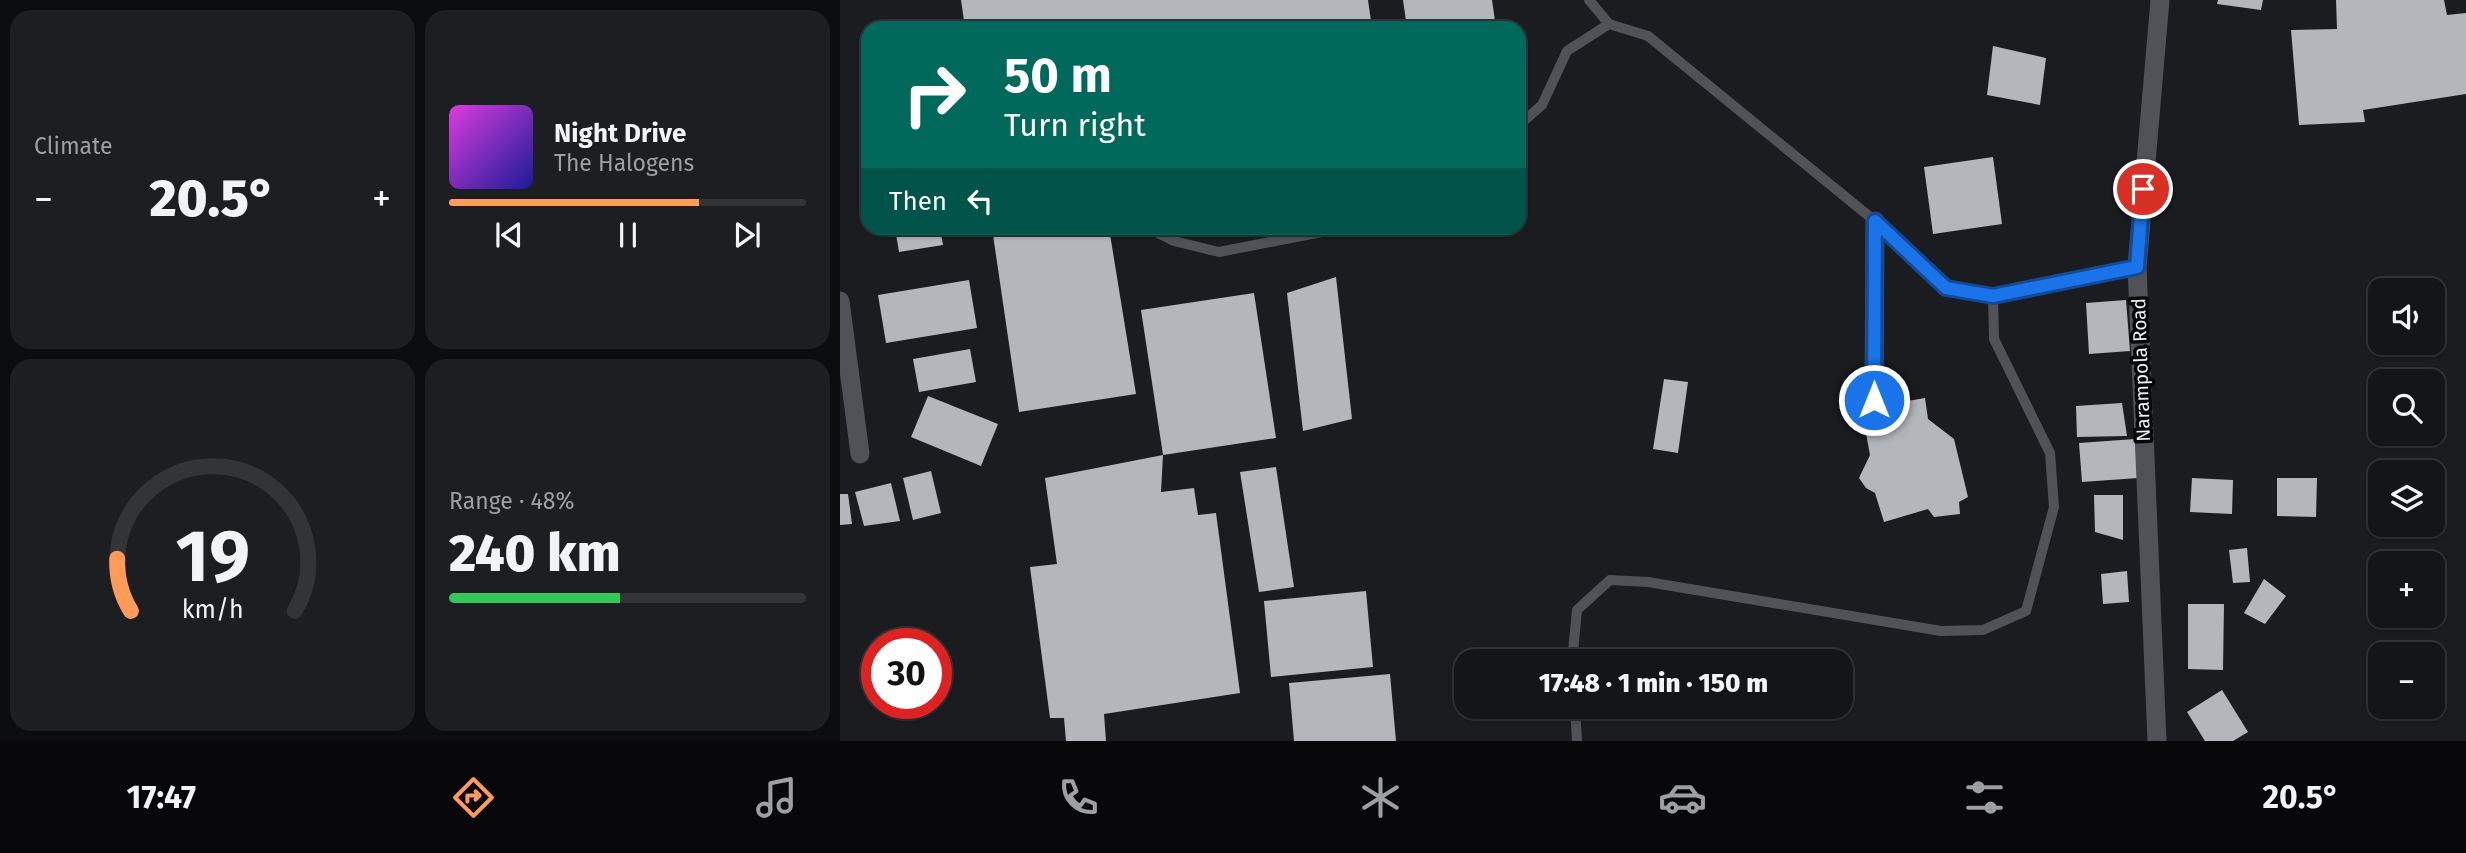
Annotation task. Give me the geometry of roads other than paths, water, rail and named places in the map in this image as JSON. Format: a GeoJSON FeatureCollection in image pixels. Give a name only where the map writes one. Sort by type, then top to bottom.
{"type":"FeatureCollection","features":[{"type":"Feature","properties":{"kind":"street","name":"Narampola Road"},"geometry":{"type":"LineString","coordinates":[[2157,741],[2137,267],[2160,0]]}},
{"type":"Feature","properties":{"kind":"street"},"geometry":{"type":"LineString","coordinates":[[1874,400],[1875,221]]}},
{"type":"Feature","properties":{"kind":"street"},"geometry":{"type":"LineString","coordinates":[[840,301],[860,454]]}},
{"type":"Feature","properties":{"kind":"lane"},"geometry":{"type":"LineString","coordinates":[[1589,0],[1609,24],[1648,36],[1875,221],[1946,288],[1993,296],[2137,267]]}},
{"type":"Feature","properties":{"kind":"lane"},"geometry":{"type":"LineString","coordinates":[[1526,119],[1542,105],[1567,51],[1609,24]]}},
{"type":"Feature","properties":{"kind":"lane"},"geometry":{"type":"LineString","coordinates":[[1162,235],[1174,241],[1219,252],[1306,235]]}},
{"type":"Feature","properties":{"kind":"lane"},"geometry":{"type":"LineString","coordinates":[[1573,649],[1577,610],[1610,580],[1648,582],[1941,631],[1983,630],[2026,611],[2054,506],[2050,453],[1994,339],[1993,296]]}},
{"type":"Feature","properties":{"kind":"lane"},"geometry":{"type":"LineString","coordinates":[[1576,719],[1577,741]]}}]}
